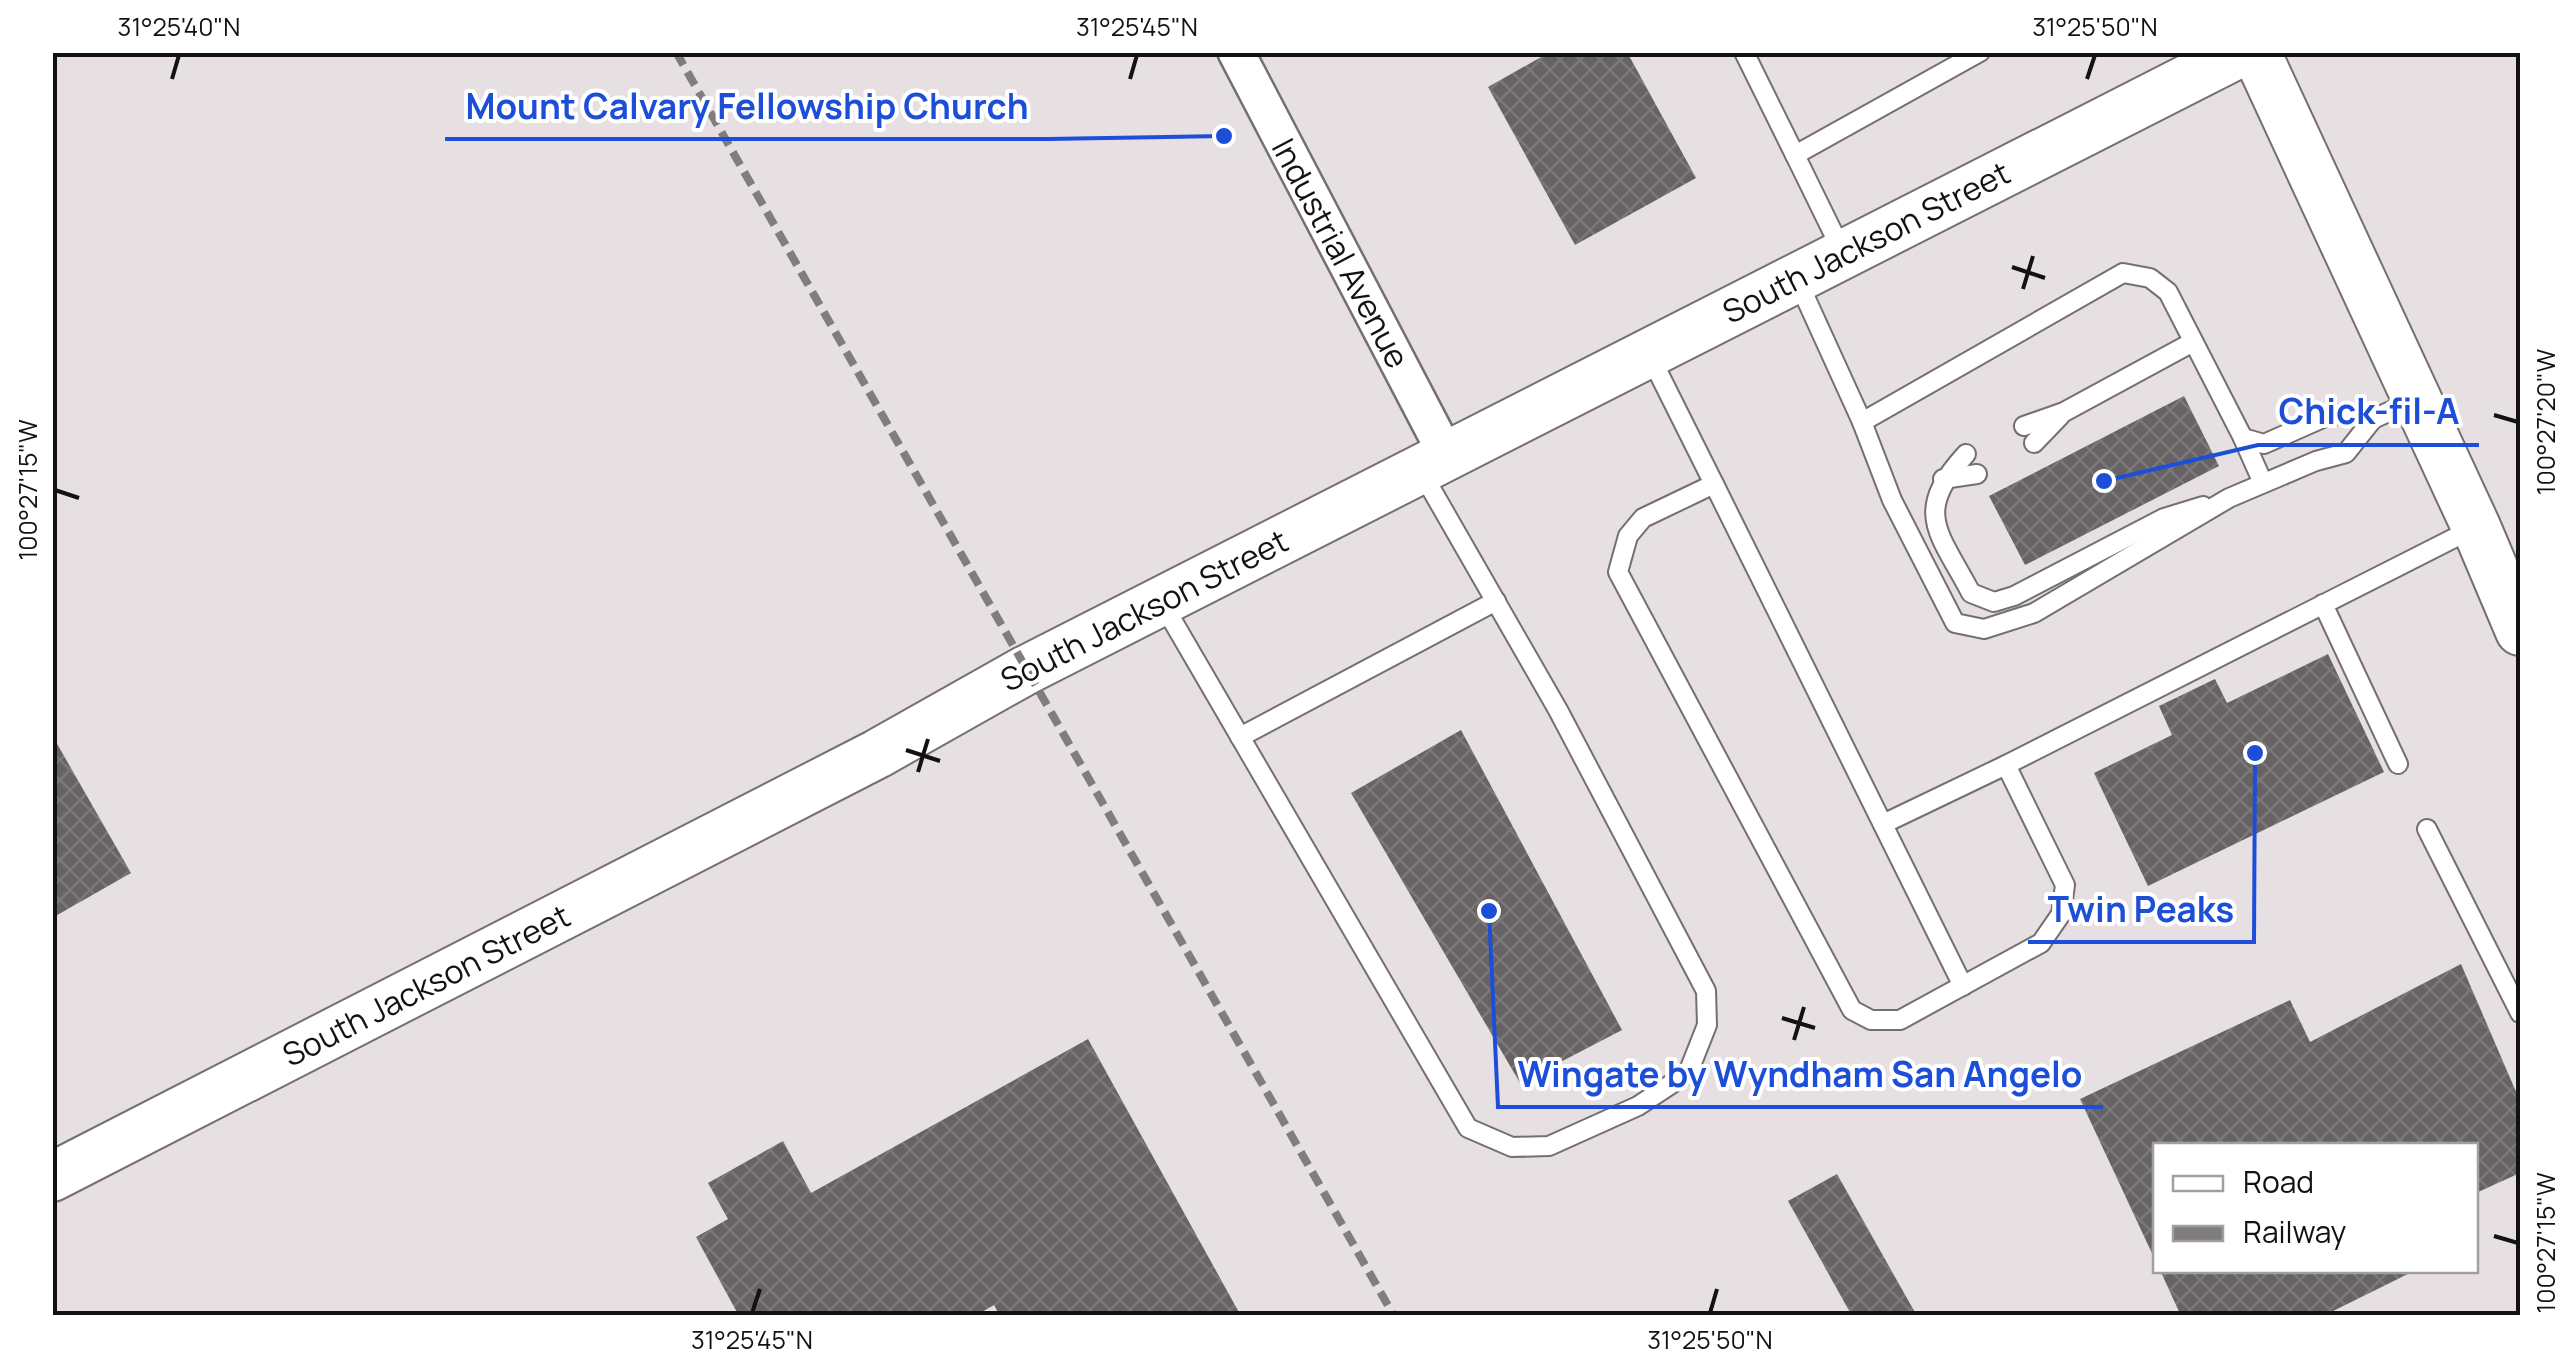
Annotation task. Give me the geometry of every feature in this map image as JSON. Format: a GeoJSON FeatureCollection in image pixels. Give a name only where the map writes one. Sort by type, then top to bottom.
{"type":"FeatureCollection","features":[{"type":"Feature","properties":{"kind":"main road","name":"South Jackson Street"},"geometry":{"type":"LineString","coordinates":[[52,1177],[878,754],[1026,670],[1161,600],[2241,52]]}},
{"type":"Feature","properties":{"kind":"main road"},"geometry":{"type":"LineString","coordinates":[[2256,52],[2476,527],[2520,631]]}},
{"type":"Feature","properties":{"kind":"street","name":"Industrial Avenue"},"geometry":{"type":"LineString","coordinates":[[1236,52],[1433,461]]}},
{"type":"Feature","properties":{"kind":"lane"},"geometry":{"type":"LineString","coordinates":[[1744,52],[1843,253]]}},
{"type":"Feature","properties":{"kind":"lane"},"geometry":{"type":"LineString","coordinates":[[1795,155],[1980,52]]}},
{"type":"Feature","properties":{"kind":"lane"},"geometry":{"type":"LineString","coordinates":[[1862,422],[2124,274],[2150,278],[2168,292],[2263,483]]}},
{"type":"Feature","properties":{"kind":"lane"},"geometry":{"type":"LineString","coordinates":[[1796,277],[1862,422],[1892,500],[1954,623],[1984,630],[2034,613],[2229,498]]}},
{"type":"Feature","properties":{"kind":"lane"},"geometry":{"type":"LineString","coordinates":[[2024,426],[2064,412],[2194,342]]}},
{"type":"Feature","properties":{"kind":"lane"},"geometry":{"type":"LineString","coordinates":[[1648,352],[1963,986]]}},
{"type":"Feature","properties":{"kind":"lane"},"geometry":{"type":"LineString","coordinates":[[1966,454],[1943,479],[1934,501],[1934,524],[1971,593],[1994,602],[2014,596],[2164,518],[2229,498],[2346,452],[2372,419],[2417,398]]}},
{"type":"Feature","properties":{"kind":"lane"},"geometry":{"type":"LineString","coordinates":[[2034,443],[2064,412]]}},
{"type":"Feature","properties":{"kind":"lane"},"geometry":{"type":"LineString","coordinates":[[2243,438],[2264,444],[2332,414],[2372,419]]}},
{"type":"Feature","properties":{"kind":"lane"},"geometry":{"type":"LineString","coordinates":[[1161,600],[1468,1128],[1512,1146],[1549,1146],[1638,1106],[1688,1073],[1707,1025],[1706,991],[1496,601],[1433,461]]}},
{"type":"Feature","properties":{"kind":"lane"},"geometry":{"type":"LineString","coordinates":[[1943,479],[1977,474]]}},
{"type":"Feature","properties":{"kind":"lane"},"geometry":{"type":"LineString","coordinates":[[1714,484],[1642,518],[1628,536],[1618,572],[1852,1010],[1871,1020],[1900,1020],[2042,943],[2061,914],[2065,884],[2006,765]]}},
{"type":"Feature","properties":{"kind":"lane"},"geometry":{"type":"LineString","coordinates":[[1883,824],[2476,527]]}},
{"type":"Feature","properties":{"kind":"lane"},"geometry":{"type":"LineString","coordinates":[[1240,737],[1496,601]]}},
{"type":"Feature","properties":{"kind":"lane"},"geometry":{"type":"LineString","coordinates":[[2323,604],[2398,764]]}},
{"type":"Feature","properties":{"kind":"lane"},"geometry":{"type":"LineString","coordinates":[[2427,828],[2520,1013]]}},
{"type":"Feature","properties":{"kind":"building"},"geometry":{"type":"Polygon","coordinates":[[[1550,52],[1627,52],[1696,178],[1575,245],[1488,87],[1550,52]]]}},
{"type":"Feature","properties":{"kind":"building"},"geometry":{"type":"Polygon","coordinates":[[[2184,396],[2219,466],[2025,565],[1989,496],[2184,396]]]}},
{"type":"Feature","properties":{"kind":"building"},"geometry":{"type":"Polygon","coordinates":[[[2328,654],[2384,772],[2148,886],[2094,773],[2172,735],[2159,706],[2215,679],[2227,703],[2328,654]]]}},
{"type":"Feature","properties":{"kind":"building"},"geometry":{"type":"Polygon","coordinates":[[[1461,730],[1622,1030],[1520,1083],[1351,793],[1461,730]]]}},
{"type":"Feature","properties":{"kind":"building"},"geometry":{"type":"Polygon","coordinates":[[[52,735],[131,873],[52,918],[52,735]]]}},
{"type":"Feature","properties":{"kind":"building"},"geometry":{"type":"Polygon","coordinates":[[[2461,964],[2520,1101],[2520,1173],[2478,1192],[2478,1143],[2153,1143],[2153,1256],[2080,1099],[2290,1000],[2310,1042],[2461,964]]]}},
{"type":"Feature","properties":{"kind":"building"},"geometry":{"type":"Polygon","coordinates":[[[1088,1039],[1241,1316],[1000,1316],[994,1305],[975,1316],[739,1316],[696,1237],[728,1219],[708,1183],[783,1141],[811,1193],[1088,1039]]]}},
{"type":"Feature","properties":{"kind":"building"},"geometry":{"type":"Polygon","coordinates":[[[1837,1174],[1917,1316],[1852,1316],[1788,1201],[1837,1174]]]}},
{"type":"Feature","properties":{"kind":"building"},"geometry":{"type":"Polygon","coordinates":[[[2161,1273],[2410,1273],[2323,1316],[2181,1316],[2161,1273]]]}},
{"type":"Feature","properties":{"kind":"railway"},"geometry":{"type":"LineString","coordinates":[[676,52],[1394,1316]]}},
{"type":"Feature","properties":{"kind":"place","name":"Mount Calvary Fellowship Church"},"geometry":{"type":"Point","coordinates":[1224,136]}},
{"type":"Feature","properties":{"kind":"place","name":"Chick-fil-A"},"geometry":{"type":"Point","coordinates":[2104,481]}},
{"type":"Feature","properties":{"kind":"place","name":"Twin Peaks"},"geometry":{"type":"Point","coordinates":[2255,753]}},
{"type":"Feature","properties":{"kind":"place","name":"Wingate by Wyndham San Angelo"},"geometry":{"type":"Point","coordinates":[1489,911]}}]}
